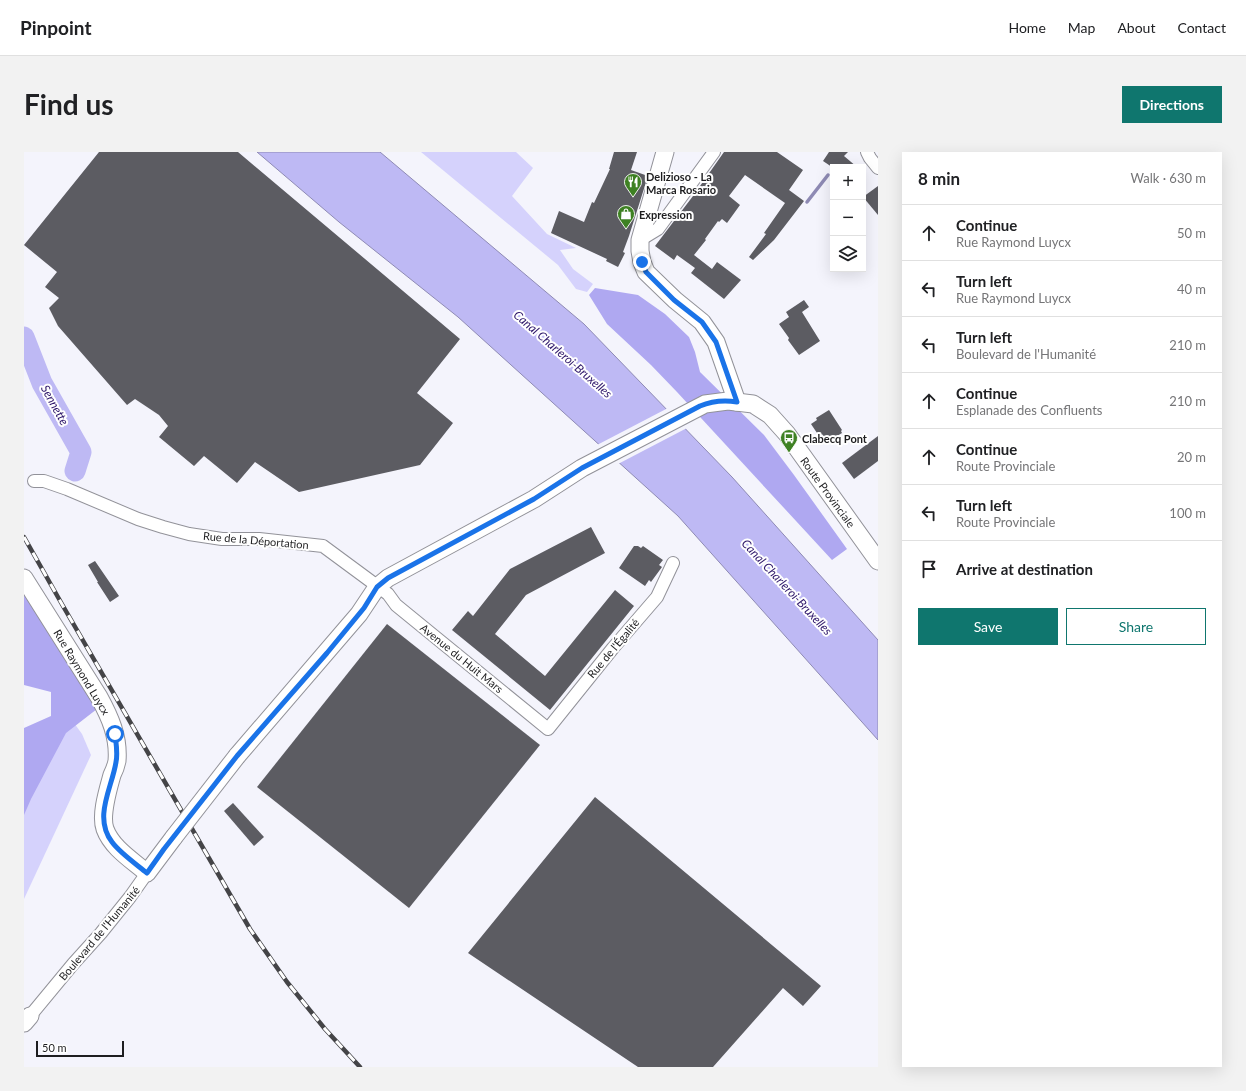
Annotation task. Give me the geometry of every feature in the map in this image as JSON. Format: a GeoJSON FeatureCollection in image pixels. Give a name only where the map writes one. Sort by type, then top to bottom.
{"type":"FeatureCollection","features":[{"type":"Feature","properties":{"kind":"main road"},"geometry":{"type":"LineString","coordinates":[[665,152],[640,240],[642,262],[646,272],[674,300],[702,322],[716,342],[737,402]]}},
{"type":"Feature","properties":{"kind":"main road","name":"Route Provinciale"},"geometry":{"type":"LineString","coordinates":[[377,587],[388,578],[534,499],[582,468],[700,406],[711,402],[728,401],[753,404],[770,415],[787,434],[878,561]]}},
{"type":"Feature","properties":{"kind":"main road","name":"Rue Raymond Luycx"},"geometry":{"type":"LineString","coordinates":[[24,578],[100,697],[109,715],[115,734],[116,761],[107,792],[104,816],[105,828],[112,842],[120,851],[147,873]]}},
{"type":"Feature","properties":{"kind":"main road","name":"Boulevard de l'Humanité"},"geometry":{"type":"LineString","coordinates":[[147,873],[237,756],[341,636],[364,608],[377,587]]}},
{"type":"Feature","properties":{"kind":"street"},"geometry":{"type":"LineString","coordinates":[[867,152],[878,168]]}},
{"type":"Feature","properties":{"kind":"street"},"geometry":{"type":"LineString","coordinates":[[640,240],[658,229],[711,153]]}},
{"type":"Feature","properties":{"kind":"street","name":"Rue de la Déportation"},"geometry":{"type":"LineString","coordinates":[[34,480],[44,481],[67,489],[138,519],[189,534],[222,539],[259,539],[323,546],[377,587]]}},
{"type":"Feature","properties":{"kind":"street","name":"Rue de l'Égalité"},"geometry":{"type":"LineString","coordinates":[[548,729],[608,653],[657,597],[673,563]]}},
{"type":"Feature","properties":{"kind":"street","name":"Avenue du Huit Mars"},"geometry":{"type":"LineString","coordinates":[[377,587],[388,594],[396,604],[548,729]]}},
{"type":"Feature","properties":{"kind":"street","name":"Boulevard de l'Humanité"},"geometry":{"type":"LineString","coordinates":[[26,1019],[101,933],[147,873]]}},
{"type":"Feature","properties":{"kind":"shaded area"},"geometry":{"type":"Polygon","coordinates":[[[421,152],[516,152],[533,168],[512,196],[547,234],[576,248],[560,250],[573,269],[593,284],[587,292],[576,289],[558,265],[421,152]]]}},
{"type":"Feature","properties":{"kind":"shaded area"},"geometry":{"type":"Polygon","coordinates":[[[595,288],[638,295],[665,314],[689,337],[695,352],[700,372],[764,435],[847,549],[832,560],[677,392],[651,365],[607,324],[589,295],[595,288]]]}},
{"type":"Feature","properties":{"kind":"shaded area"},"geometry":{"type":"Polygon","coordinates":[[[24,592],[97,709],[66,733],[24,815],[24,728],[51,716],[51,692],[24,685],[24,592]]]}},
{"type":"Feature","properties":{"kind":"shaded area"},"geometry":{"type":"Polygon","coordinates":[[[74,723],[82,734],[91,755],[24,899],[24,798],[50,747],[74,723]]]}},
{"type":"Feature","properties":{"kind":"water","name":"Canal Charleroi-Bruxelles"},"geometry":{"type":"Polygon","coordinates":[[[257,152],[380,152],[584,324],[732,477],[878,640],[878,740],[678,516],[458,317],[339,222],[257,152]]]}},
{"type":"Feature","properties":{"kind":"pier"},"geometry":{"type":"Polygon","coordinates":[[[668,408],[687,428],[618,464],[597,445],[668,408]]]}},
{"type":"Feature","properties":{"kind":"building"},"geometry":{"type":"Polygon","coordinates":[[[99,152],[238,152],[460,339],[417,393],[453,423],[420,465],[299,492],[255,462],[237,483],[204,456],[194,466],[159,437],[168,426],[159,415],[135,399],[127,405],[58,326],[49,308],[59,298],[45,287],[57,272],[24,245],[99,152]]]}},
{"type":"Feature","properties":{"kind":"building"},"geometry":{"type":"Polygon","coordinates":[[[614,152],[637,152],[631,170],[648,176],[623,252],[625,253],[618,267],[606,261],[607,259],[551,233],[559,211],[584,222],[592,202],[594,203],[610,169],[614,152]]]}},
{"type":"Feature","properties":{"kind":"building"},"geometry":{"type":"Polygon","coordinates":[[[724,152],[777,152],[803,170],[789,190],[804,201],[774,240],[753,260],[749,257],[766,234],[764,233],[785,203],[745,175],[729,196],[740,205],[727,223],[722,219],[719,222],[718,221],[694,255],[712,269],[717,262],[741,280],[724,299],[691,273],[695,268],[677,255],[674,260],[655,246],[724,152]]]}},
{"type":"Feature","properties":{"kind":"building"},"geometry":{"type":"Polygon","coordinates":[[[829,152],[848,152],[844,156],[853,164],[830,164],[830,166],[823,161],[829,152]]]}},
{"type":"Feature","properties":{"kind":"building"},"geometry":{"type":"Polygon","coordinates":[[[878,186],[878,215],[866,201],[866,195],[878,186]]]}},
{"type":"Feature","properties":{"kind":"building"},"geometry":{"type":"Polygon","coordinates":[[[804,300],[809,307],[802,312],[820,341],[799,355],[779,324],[789,317],[786,312],[804,300]]]}},
{"type":"Feature","properties":{"kind":"building"},"geometry":{"type":"Polygon","coordinates":[[[829,410],[842,430],[842,433],[827,442],[822,434],[819,436],[811,424],[817,420],[816,418],[829,410]]]}},
{"type":"Feature","properties":{"kind":"building"},"geometry":{"type":"Polygon","coordinates":[[[878,436],[878,461],[854,479],[842,463],[878,436]]]}},
{"type":"Feature","properties":{"kind":"building"},"geometry":{"type":"Polygon","coordinates":[[[591,527],[605,553],[526,595],[495,634],[545,676],[615,590],[634,606],[550,710],[452,630],[468,611],[473,616],[510,569],[591,527]]]}},
{"type":"Feature","properties":{"kind":"building"},"geometry":{"type":"Polygon","coordinates":[[[634,546],[641,548],[643,546],[663,560],[659,565],[662,567],[651,582],[649,580],[645,586],[619,568],[634,546]]]}},
{"type":"Feature","properties":{"kind":"building"},"geometry":{"type":"Polygon","coordinates":[[[95,561],[119,596],[110,602],[88,565],[95,561]]]}},
{"type":"Feature","properties":{"kind":"building"},"geometry":{"type":"Polygon","coordinates":[[[387,624],[540,745],[409,908],[257,787],[387,624]]]}},
{"type":"Feature","properties":{"kind":"building"},"geometry":{"type":"Polygon","coordinates":[[[595,797],[821,986],[803,1006],[783,988],[713,1067],[638,1067],[468,953],[595,797]]]}},
{"type":"Feature","properties":{"kind":"building"},"geometry":{"type":"Polygon","coordinates":[[[233,803],[264,837],[254,846],[224,811],[233,803]]]}},
{"type":"Feature","properties":{"kind":"waterway"},"geometry":{"type":"LineString","coordinates":[[807,202],[828,175]]}},
{"type":"Feature","properties":{"kind":"waterway","name":"Sennette"},"geometry":{"type":"LineString","coordinates":[[24,337],[42,383],[81,452],[75,471]]}},
{"type":"Feature","properties":{"kind":"railway"},"geometry":{"type":"LineString","coordinates":[[24,537],[250,929],[287,982],[325,1029],[360,1067]]}},
{"type":"Feature","properties":{"kind":"place","name":"Delizioso - La Marca Rosario"},"geometry":{"type":"Point","coordinates":[633,197]}},
{"type":"Feature","properties":{"kind":"place","name":"Expression"},"geometry":{"type":"Point","coordinates":[626,229]}},
{"type":"Feature","properties":{"kind":"place","name":"Clabecq Pont"},"geometry":{"type":"Point","coordinates":[789,453]}},
{"type":"Feature","properties":{"kind":"route"},"geometry":{"type":"LineString","coordinates":[[115,734],[116,761],[107,792],[104,816],[105,828],[112,842],[120,851],[147,873],[237,756],[327,653],[364,608],[377,587],[388,578],[534,499],[582,468],[700,406],[711,402],[737,402],[716,342],[702,322],[674,300],[646,272],[642,262]]}}]}
